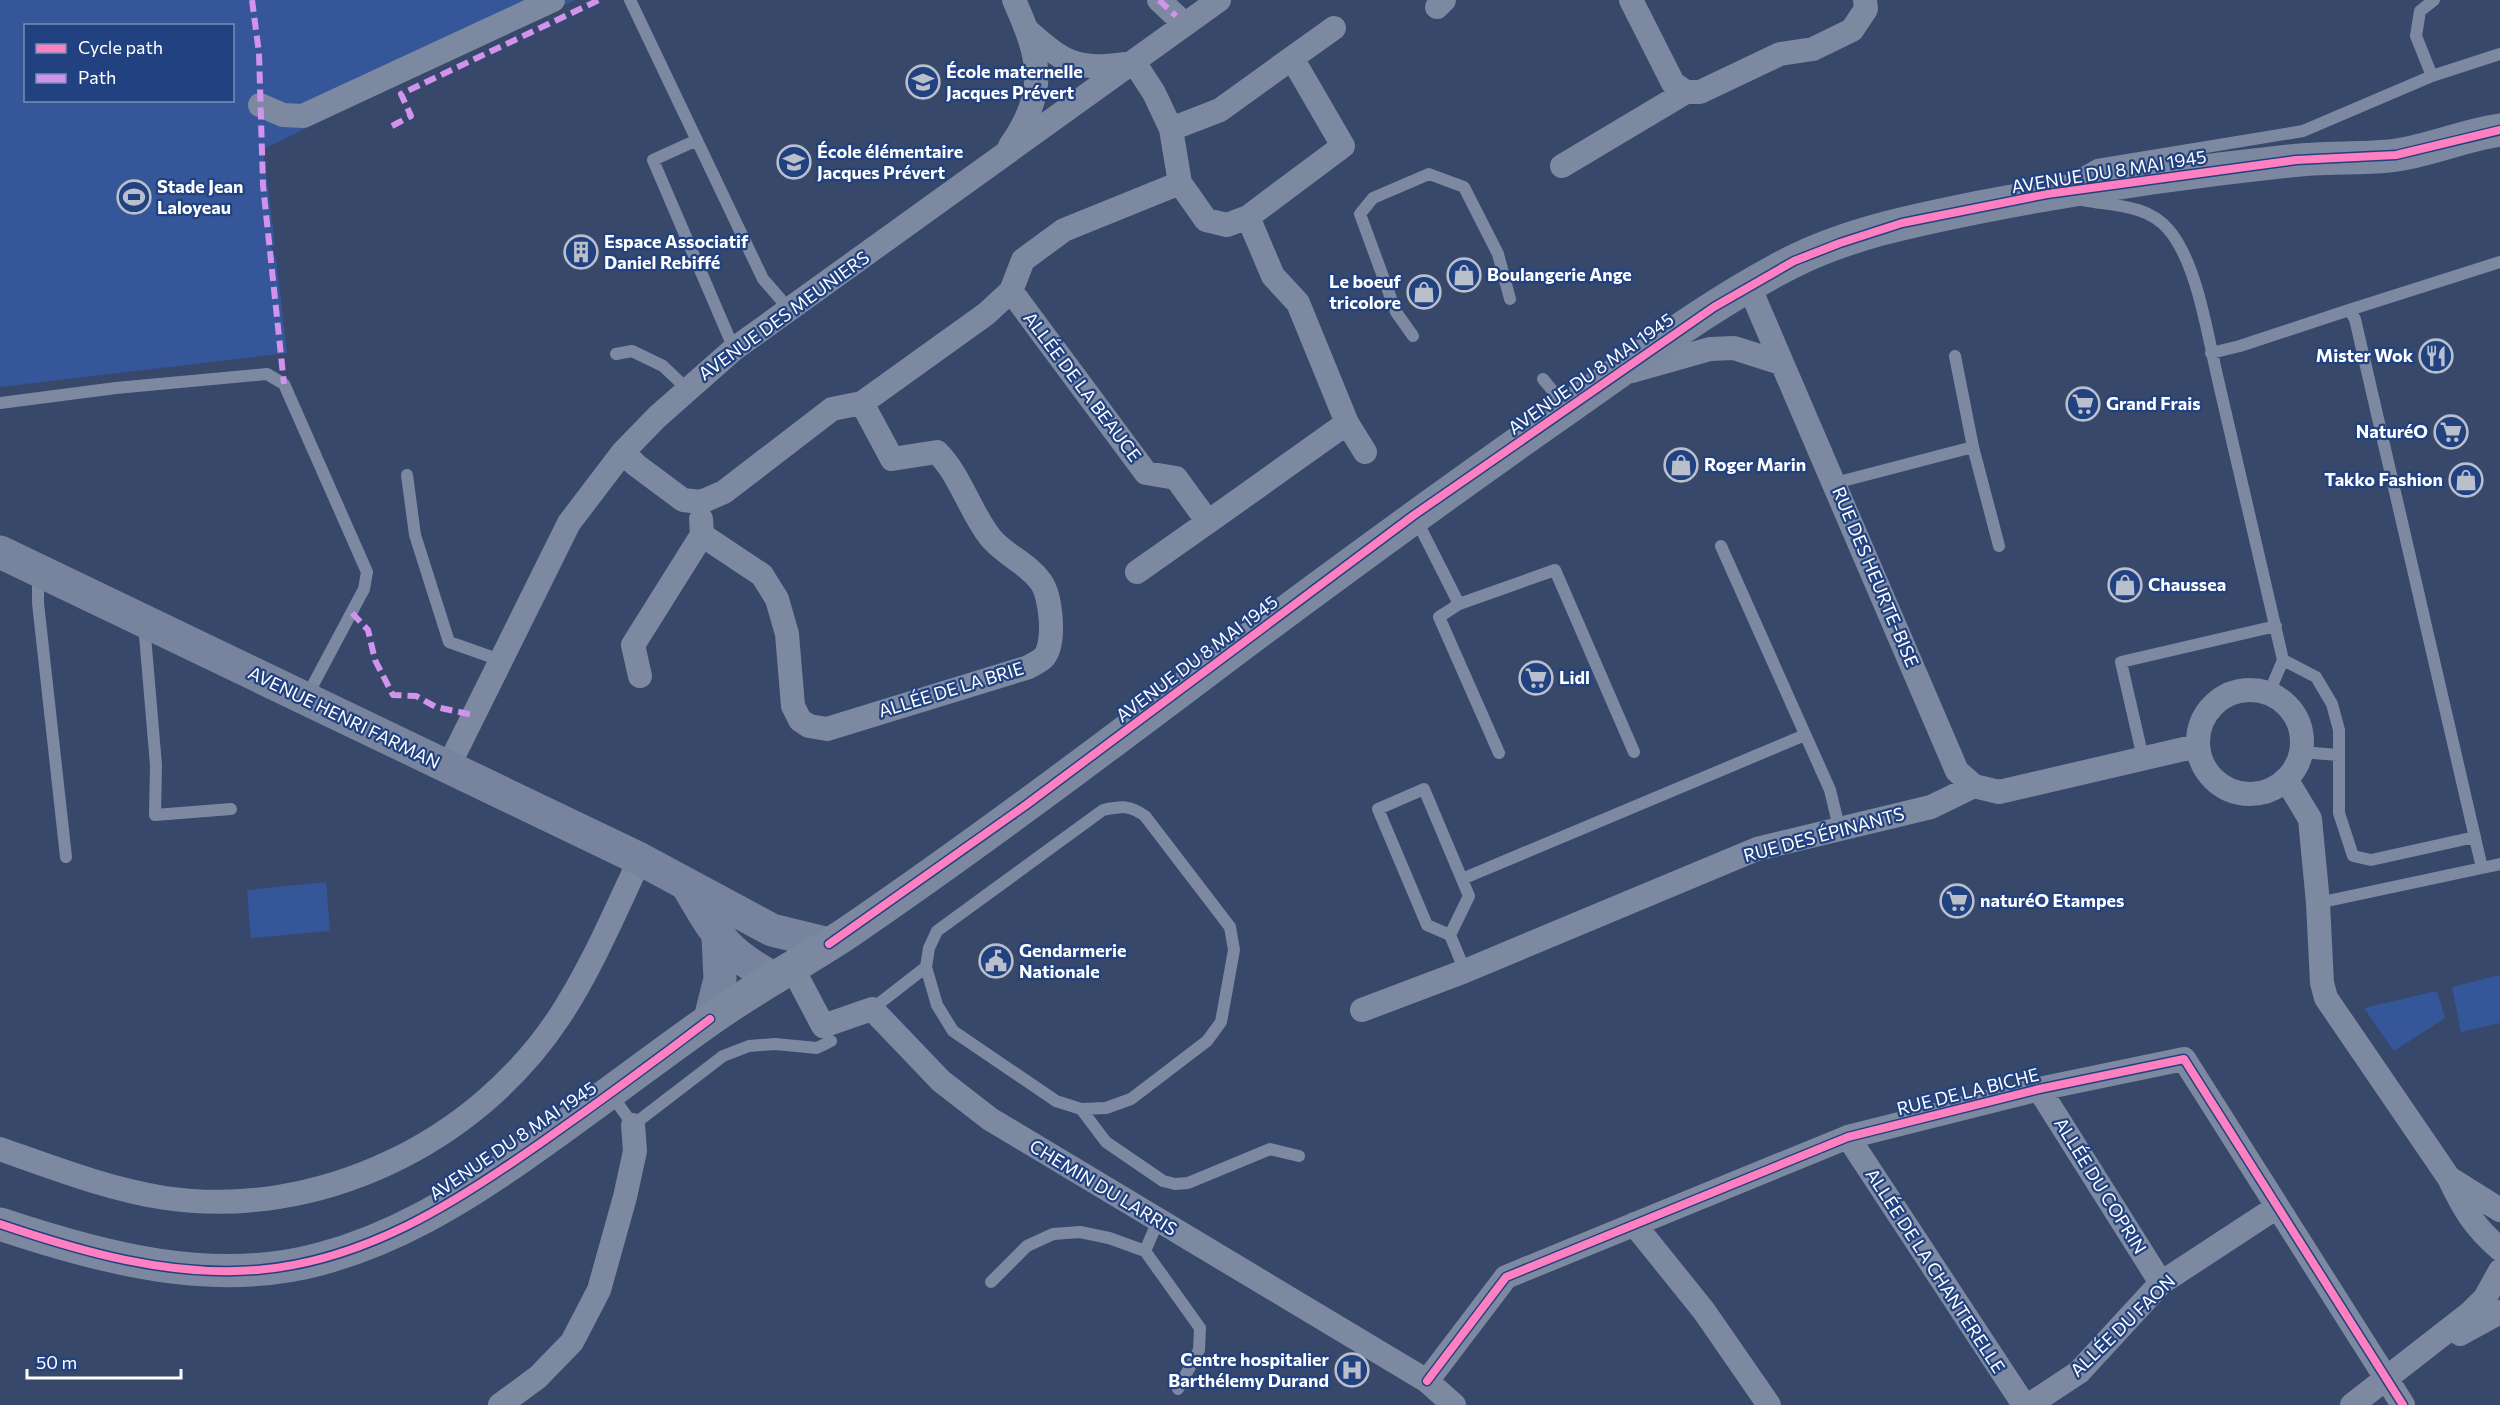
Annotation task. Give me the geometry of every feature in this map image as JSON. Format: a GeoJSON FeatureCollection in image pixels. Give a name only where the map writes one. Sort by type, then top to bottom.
{"type":"FeatureCollection","features":[{"type":"Feature","properties":{"kind":"main road","name":"AVENUE DU 8 MAI 1945"},"geometry":{"type":"LineString","coordinates":[[0,1224],[63,1245],[134,1262],[187,1269],[256,1270],[313,1262],[362,1247],[415,1223],[463,1197],[611,1094],[710,1019],[829,944],[1090,758],[1414,515],[1714,307],[1794,261],[1839,243],[1902,223],[2047,194],[2296,160],[2396,155],[2493,131]]}},
{"type":"Feature","properties":{"kind":"street"},"geometry":{"type":"LineString","coordinates":[[260,105],[283,116],[303,116],[553,0]]}},
{"type":"Feature","properties":{"kind":"street","name":"AVENUE DES MEUNIERS"},"geometry":{"type":"LineString","coordinates":[[447,767],[569,523],[623,452],[687,389],[734,350],[1219,0]]}},
{"type":"Feature","properties":{"kind":"street"},"geometry":{"type":"LineString","coordinates":[[1631,0],[1673,83],[1686,92]]}},
{"type":"Feature","properties":{"kind":"street"},"geometry":{"type":"LineString","coordinates":[[1562,166],[1686,92],[1700,92],[1780,54],[1814,49],[1852,30],[1866,9],[1865,0]]}},
{"type":"Feature","properties":{"kind":"street"},"geometry":{"type":"LineString","coordinates":[[1000,159],[1024,125],[1032,106],[1038,67],[1028,31],[1016,1]]}},
{"type":"Feature","properties":{"kind":"street"},"geometry":{"type":"LineString","coordinates":[[1171,129],[1220,110],[1334,28]]}},
{"type":"Feature","properties":{"kind":"street"},"geometry":{"type":"LineString","coordinates":[[1028,31],[1053,53],[1075,64],[1112,66],[1134,62],[1154,93],[1171,129],[1180,183],[1206,220],[1227,225],[1248,218],[1343,146],[1292,58]]}},
{"type":"Feature","properties":{"kind":"street"},"geometry":{"type":"LineString","coordinates":[[623,452],[636,465],[683,500],[701,502],[724,492],[832,409],[862,403],[986,314],[1011,291],[1023,260],[1064,230],[1180,183]]}},
{"type":"Feature","properties":{"kind":"street"},"geometry":{"type":"LineString","coordinates":[[1248,218],[1274,276],[1298,303],[1347,423],[1365,452]]}},
{"type":"Feature","properties":{"kind":"street","name":"RUE DES HEURTE-BISE"},"geometry":{"type":"LineString","coordinates":[[1749,286],[1957,771],[1974,786]]}},
{"type":"Feature","properties":{"kind":"street","name":"ALLÉE DE LA BEAUCE"},"geometry":{"type":"LineString","coordinates":[[1011,291],[1146,473],[1176,478],[1208,522]]}},
{"type":"Feature","properties":{"kind":"street"},"geometry":{"type":"LineString","coordinates":[[1610,378],[1710,349],[1734,348],[1781,363]]}},
{"type":"Feature","properties":{"kind":"street","name":"ALLÉE DE LA BRIE"},"geometry":{"type":"LineString","coordinates":[[702,535],[762,575],[777,599],[787,634],[794,706],[800,720],[809,726],[827,729],[1029,667],[1045,657],[1052,638],[1048,603],[1042,583],[1027,567],[989,537],[950,465],[937,452],[892,459],[862,403]]}},
{"type":"Feature","properties":{"kind":"street"},"geometry":{"type":"LineString","coordinates":[[1137,572],[1347,423]]}},
{"type":"Feature","properties":{"kind":"street"},"geometry":{"type":"LineString","coordinates":[[640,676],[633,645],[702,535],[701,502]]}},
{"type":"Feature","properties":{"kind":"street","name":"AVENUE HENRI FARMAN"},"geometry":{"type":"LineString","coordinates":[[0,552],[640,859],[772,930],[829,944]]}},
{"type":"Feature","properties":{"kind":"street"},"geometry":{"type":"LineString","coordinates":[[2252,689],[2269,693],[2282,700],[2292,711],[2298,724],[2302,738],[2301,752],[2295,767],[2286,779],[2272,789],[2239,793],[2223,787],[2210,776],[2201,762],[2198,746],[2199,728],[2206,712],[2218,699],[2234,692],[2252,689]]}},
{"type":"Feature","properties":{"kind":"street"},"geometry":{"type":"LineString","coordinates":[[1974,786],[1999,792],[2198,746]]}},
{"type":"Feature","properties":{"kind":"street"},"geometry":{"type":"LineString","coordinates":[[2286,779],[2310,819],[2318,903],[2322,983],[2326,998],[2449,1178],[2465,1211],[2480,1232],[2500,1249]]}},
{"type":"Feature","properties":{"kind":"street","name":"RUE DES ÉPINANTS"},"geometry":{"type":"LineString","coordinates":[[1362,1010],[1465,971],[1757,849],[1839,827],[1931,807],[1974,786]]}},
{"type":"Feature","properties":{"kind":"street"},"geometry":{"type":"LineString","coordinates":[[0,1149],[106,1186],[166,1198],[225,1201],[294,1194],[347,1180],[399,1159],[451,1128],[489,1099],[523,1065],[559,1018],[587,972],[640,859]]}},
{"type":"Feature","properties":{"kind":"street"},"geometry":{"type":"LineString","coordinates":[[687,885],[718,937],[741,960],[783,972]]}},
{"type":"Feature","properties":{"kind":"street"},"geometry":{"type":"LineString","coordinates":[[772,930],[783,972],[823,1026],[872,1009]]}},
{"type":"Feature","properties":{"kind":"street"},"geometry":{"type":"LineString","coordinates":[[710,1019],[720,979],[718,937]]}},
{"type":"Feature","properties":{"kind":"street","name":"CHEMIN DU LARRIS"},"geometry":{"type":"LineString","coordinates":[[872,1009],[941,1081],[990,1119],[1427,1381],[1454,1405]]}},
{"type":"Feature","properties":{"kind":"street","name":"RUE DE LA BICHE"},"geometry":{"type":"LineString","coordinates":[[1427,1381],[1506,1277],[1848,1137],[2039,1089],[2184,1059],[2403,1405]]}},
{"type":"Feature","properties":{"kind":"street","name":"ALLÉE DU COPRIN"},"geometry":{"type":"LineString","coordinates":[[2039,1089],[2161,1283]]}},
{"type":"Feature","properties":{"kind":"street"},"geometry":{"type":"LineString","coordinates":[[500,1405],[538,1377],[572,1342],[599,1290],[626,1197],[635,1151],[633,1125]]}},
{"type":"Feature","properties":{"kind":"street","name":"ALLÉE DE LA CHANTERELLE"},"geometry":{"type":"LineString","coordinates":[[1848,1137],[2024,1405]]}},
{"type":"Feature","properties":{"kind":"street"},"geometry":{"type":"LineString","coordinates":[[2449,1178],[2500,1209]]}},
{"type":"Feature","properties":{"kind":"street","name":"ALLÉE DU FAON"},"geometry":{"type":"LineString","coordinates":[[2029,1405],[2079,1372],[2161,1283],[2277,1207]]}},
{"type":"Feature","properties":{"kind":"street"},"geometry":{"type":"LineString","coordinates":[[1634,1224],[1704,1311],[1769,1405]]}},
{"type":"Feature","properties":{"kind":"street"},"geometry":{"type":"LineString","coordinates":[[2352,1405],[2486,1298],[2500,1271]]}},
{"type":"Feature","properties":{"kind":"street"},"geometry":{"type":"LineString","coordinates":[[2414,1355],[2500,1312]]}},
{"type":"Feature","properties":{"kind":"lane"},"geometry":{"type":"LineString","coordinates":[[630,0],[763,279],[790,310]]}},
{"type":"Feature","properties":{"kind":"lane"},"geometry":{"type":"LineString","coordinates":[[2432,76],[2416,36],[2420,11],[2434,0]]}},
{"type":"Feature","properties":{"kind":"lane"},"geometry":{"type":"LineString","coordinates":[[2047,194],[2097,165],[2303,131],[2432,76],[2500,54]]}},
{"type":"Feature","properties":{"kind":"lane"},"geometry":{"type":"LineString","coordinates":[[697,140],[653,160],[734,350]]}},
{"type":"Feature","properties":{"kind":"lane"},"geometry":{"type":"LineString","coordinates":[[1413,336],[1396,312],[1360,214],[1373,198],[1429,174],[1464,187],[1498,254],[1510,299]]}},
{"type":"Feature","properties":{"kind":"lane"},"geometry":{"type":"LineString","coordinates":[[2047,194],[2100,204],[2112,203],[2144,212],[2166,226],[2176,240],[2191,271],[2283,660],[2269,693]]}},
{"type":"Feature","properties":{"kind":"lane"},"geometry":{"type":"LineString","coordinates":[[2211,353],[2240,346],[2500,262]]}},
{"type":"Feature","properties":{"kind":"lane"},"geometry":{"type":"LineString","coordinates":[[2349,310],[2355,319],[2481,868]]}},
{"type":"Feature","properties":{"kind":"lane"},"geometry":{"type":"LineString","coordinates":[[616,354],[632,351],[663,366],[687,389]]}},
{"type":"Feature","properties":{"kind":"lane"},"geometry":{"type":"LineString","coordinates":[[1955,356],[1973,447],[1999,546]]}},
{"type":"Feature","properties":{"kind":"lane"},"geometry":{"type":"LineString","coordinates":[[0,403],[116,388],[267,374],[284,384],[368,572],[364,589],[305,700]]}},
{"type":"Feature","properties":{"kind":"lane"},"geometry":{"type":"LineString","coordinates":[[1543,379],[1567,408]]}},
{"type":"Feature","properties":{"kind":"lane"},"geometry":{"type":"LineString","coordinates":[[1835,483],[1973,447]]}},
{"type":"Feature","properties":{"kind":"lane"},"geometry":{"type":"LineString","coordinates":[[407,475],[415,535],[449,642],[500,660]]}},
{"type":"Feature","properties":{"kind":"lane"},"geometry":{"type":"LineString","coordinates":[[1414,515],[1459,604]]}},
{"type":"Feature","properties":{"kind":"lane"},"geometry":{"type":"LineString","coordinates":[[1721,546],[1830,790],[1839,827]]}},
{"type":"Feature","properties":{"kind":"lane"},"geometry":{"type":"LineString","coordinates":[[38,570],[38,603],[66,857]]}},
{"type":"Feature","properties":{"kind":"lane"},"geometry":{"type":"LineString","coordinates":[[1498,753],[1438,617],[1459,604],[1555,570],[1634,752]]}},
{"type":"Feature","properties":{"kind":"lane"},"geometry":{"type":"LineString","coordinates":[[144,622],[156,765],[155,814],[231,809]]}},
{"type":"Feature","properties":{"kind":"lane"},"geometry":{"type":"LineString","coordinates":[[2143,758],[2121,662],[2276,626]]}},
{"type":"Feature","properties":{"kind":"lane"},"geometry":{"type":"LineString","coordinates":[[2283,660],[2316,677],[2331,704],[2338,730],[2339,813],[2354,856],[2371,860],[2476,842]]}},
{"type":"Feature","properties":{"kind":"lane"},"geometry":{"type":"LineString","coordinates":[[1462,879],[1805,735]]}},
{"type":"Feature","properties":{"kind":"lane"},"geometry":{"type":"LineString","coordinates":[[2301,752],[2338,755]]}},
{"type":"Feature","properties":{"kind":"lane"},"geometry":{"type":"LineString","coordinates":[[1449,935],[1469,896],[1424,789],[1378,809],[1427,925],[1449,935],[1465,971]]}},
{"type":"Feature","properties":{"kind":"lane"},"geometry":{"type":"LineString","coordinates":[[1121,806],[1134,808],[1145,816],[1230,927],[1234,950],[1221,1022],[1207,1041],[1131,1100],[1106,1108],[1081,1109],[1056,1101],[953,1030],[937,1005],[926,968],[928,948],[937,931],[1103,810],[1121,806]]}},
{"type":"Feature","properties":{"kind":"lane"},"geometry":{"type":"LineString","coordinates":[[2318,903],[2500,864]]}},
{"type":"Feature","properties":{"kind":"lane"},"geometry":{"type":"LineString","coordinates":[[872,1009],[926,968]]}},
{"type":"Feature","properties":{"kind":"lane"},"geometry":{"type":"LineString","coordinates":[[611,1094],[633,1125],[723,1056],[749,1046],[775,1044],[817,1048],[831,1041]]}},
{"type":"Feature","properties":{"kind":"lane"},"geometry":{"type":"LineString","coordinates":[[1081,1109],[1106,1142],[1164,1181],[1175,1184],[1188,1183],[1270,1149],[1299,1156]]}},
{"type":"Feature","properties":{"kind":"lane"},"geometry":{"type":"LineString","coordinates":[[1145,1251],[1158,1221]]}},
{"type":"Feature","properties":{"kind":"lane"},"geometry":{"type":"LineString","coordinates":[[991,1282],[1027,1246],[1053,1234],[1080,1232],[1109,1238],[1145,1251],[1200,1329],[1199,1350],[1178,1389]]}},
{"type":"Feature","properties":{"kind":"shaded area","name":"Stade Jean Laloyeau"},"geometry":{"type":"Polygon","coordinates":[[[0,0],[575,0],[263,149],[275,245],[271,247],[276,258],[287,353],[0,387],[0,0]]]}},
{"type":"Feature","properties":{"kind":"shaded area"},"geometry":{"type":"Polygon","coordinates":[[[326,882],[330,931],[251,938],[247,890],[326,882]]]}},
{"type":"Feature","properties":{"kind":"shaded area"},"geometry":{"type":"Polygon","coordinates":[[[2500,975],[2500,1023],[2461,1032],[2452,987],[2500,975]]]}},
{"type":"Feature","properties":{"kind":"shaded area"},"geometry":{"type":"Polygon","coordinates":[[[2437,991],[2445,1018],[2394,1051],[2364,1008],[2437,991]]]}},
{"type":"Feature","properties":{"kind":"marked path"},"geometry":{"type":"LineString","coordinates":[[252,0],[259,53],[263,185],[284,384]]}},
{"type":"Feature","properties":{"kind":"marked path"},"geometry":{"type":"LineString","coordinates":[[392,126],[411,116],[401,94],[599,0]]}},
{"type":"Feature","properties":{"kind":"marked path"},"geometry":{"type":"LineString","coordinates":[[1159,0],[1176,16]]}},
{"type":"Feature","properties":{"kind":"marked path"},"geometry":{"type":"LineString","coordinates":[[352,613],[368,630],[375,660],[393,695],[416,696],[436,707],[473,715]]}},
{"type":"Feature","properties":{"kind":"cycle path"},"geometry":{"type":"LineString","coordinates":[[829,944],[1026,805],[1414,515],[1714,307],[1794,261],[1902,223],[2047,194],[2296,160],[2396,155],[2500,130]]}},
{"type":"Feature","properties":{"kind":"cycle path"},"geometry":{"type":"LineString","coordinates":[[0,1224],[94,1253],[191,1270],[257,1270],[335,1255],[372,1242],[407,1225],[476,1186],[585,1112],[710,1019]]}},
{"type":"Feature","properties":{"kind":"cycle path"},"geometry":{"type":"LineString","coordinates":[[1427,1381],[1506,1277],[1848,1137],[2039,1089],[2184,1059],[2403,1405]]}},
{"type":"Feature","properties":{"kind":"place","name":"École maternelle Jacques Prévert"},"geometry":{"type":"Point","coordinates":[923,82]}},
{"type":"Feature","properties":{"kind":"place","name":"École élémentaire Jacques Prévert"},"geometry":{"type":"Point","coordinates":[794,162]}},
{"type":"Feature","properties":{"kind":"place","name":"Stade Jean Laloyeau"},"geometry":{"type":"Point","coordinates":[134,197]}},
{"type":"Feature","properties":{"kind":"place","name":"Espace Associatif Daniel Rebiffé"},"geometry":{"type":"Point","coordinates":[581,252]}},
{"type":"Feature","properties":{"kind":"place","name":"Boulangerie Ange"},"geometry":{"type":"Point","coordinates":[1464,275]}},
{"type":"Feature","properties":{"kind":"place","name":"Le boeuf tricolore"},"geometry":{"type":"Point","coordinates":[1424,292]}},
{"type":"Feature","properties":{"kind":"place","name":"Mister Wok"},"geometry":{"type":"Point","coordinates":[2436,356]}},
{"type":"Feature","properties":{"kind":"place","name":"Grand Frais"},"geometry":{"type":"Point","coordinates":[2083,404]}},
{"type":"Feature","properties":{"kind":"place","name":"NaturéO"},"geometry":{"type":"Point","coordinates":[2451,432]}},
{"type":"Feature","properties":{"kind":"place","name":"Roger Marin"},"geometry":{"type":"Point","coordinates":[1681,465]}},
{"type":"Feature","properties":{"kind":"place","name":"Takko Fashion"},"geometry":{"type":"Point","coordinates":[2466,480]}},
{"type":"Feature","properties":{"kind":"place","name":"Chaussea"},"geometry":{"type":"Point","coordinates":[2125,585]}},
{"type":"Feature","properties":{"kind":"place","name":"Lidl"},"geometry":{"type":"Point","coordinates":[1536,678]}},
{"type":"Feature","properties":{"kind":"place","name":"naturéO Etampes"},"geometry":{"type":"Point","coordinates":[1957,901]}},
{"type":"Feature","properties":{"kind":"place","name":"Gendarmerie Nationale"},"geometry":{"type":"Point","coordinates":[996,961]}},
{"type":"Feature","properties":{"kind":"place","name":"Centre hospitalier Barthélemy Durand"},"geometry":{"type":"Point","coordinates":[1352,1370]}}]}
